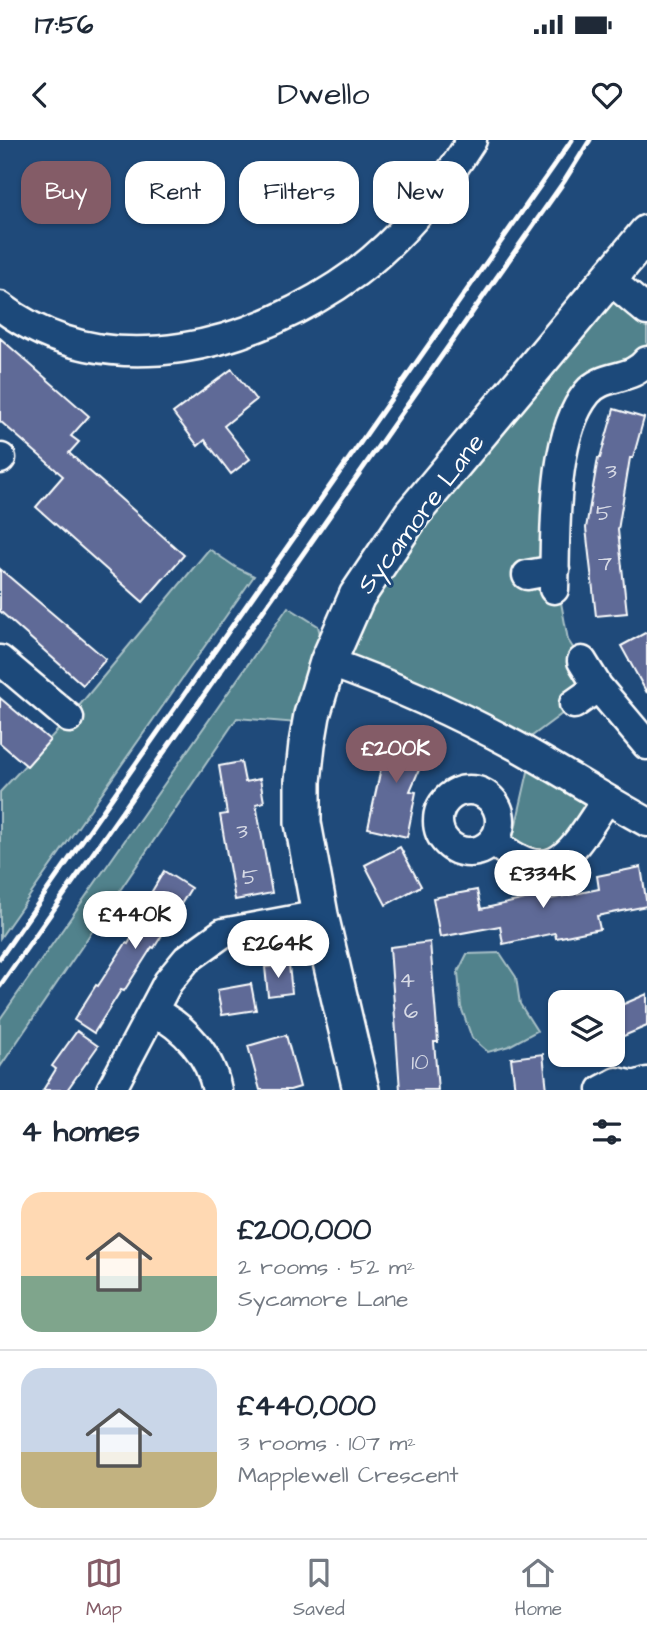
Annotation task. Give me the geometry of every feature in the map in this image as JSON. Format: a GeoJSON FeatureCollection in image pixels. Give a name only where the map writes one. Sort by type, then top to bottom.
{"type":"FeatureCollection","features":[{"type":"Feature","properties":{"kind":"street"},"geometry":{"type":"LineString","coordinates":[[0,306],[44,334],[104,351],[164,351],[191,346],[261,325],[324,294],[384,249],[435,193],[472,140]]}},
{"type":"Feature","properties":{"kind":"street","name":"Sycamore Lane"},"geometry":{"type":"LineString","coordinates":[[361,1090],[320,915],[303,823],[303,781],[312,715],[328,662],[357,596],[398,533],[647,233]]}},
{"type":"Feature","properties":{"kind":"street"},"geometry":{"type":"LineString","coordinates":[[608,278],[647,311]]}},
{"type":"Feature","properties":{"kind":"street"},"geometry":{"type":"LineString","coordinates":[[527,575],[555,580],[557,499],[569,428],[585,395],[593,387],[609,379],[634,373],[647,361]]}},
{"type":"Feature","properties":{"kind":"street"},"geometry":{"type":"LineString","coordinates":[[0,660],[69,718]]}},
{"type":"Feature","properties":{"kind":"street"},"geometry":{"type":"LineString","coordinates":[[582,661],[598,687],[647,745]]}},
{"type":"Feature","properties":{"kind":"street"},"geometry":{"type":"LineString","coordinates":[[328,662],[363,674],[467,721],[520,748],[647,822]]}},
{"type":"Feature","properties":{"kind":"street"},"geometry":{"type":"LineString","coordinates":[[573,704],[598,687]]}},
{"type":"Feature","properties":{"kind":"street"},"geometry":{"type":"LineString","coordinates":[[492,841],[509,855],[532,865],[544,866],[554,862],[574,846],[607,800]]}},
{"type":"Feature","properties":{"kind":"street"},"geometry":{"type":"LineString","coordinates":[[111,1090],[168,982],[187,959],[223,933],[320,915]]}},
{"type":"Feature","properties":{"kind":"street"},"geometry":{"type":"LineString","coordinates":[[153,1011],[173,1023],[197,1045],[208,1061],[217,1090]]}},
{"type":"Feature","properties":{"kind":"street"},"geometry":{"type":"LineString","coordinates":[[602,1090],[617,1082],[634,1086],[647,1082]]}},
{"type":"Feature","properties":{"kind":"green space"},"geometry":{"type":"Polygon","coordinates":[[[608,278],[647,311],[647,361],[585,395],[555,570],[568,640],[598,687],[524,742],[353,657],[347,631],[608,278]]]}},
{"type":"Feature","properties":{"kind":"green space"},"geometry":{"type":"Polygon","coordinates":[[[209,549],[254,576],[0,938],[0,792],[69,718],[209,549]]]}},
{"type":"Feature","properties":{"kind":"green space"},"geometry":{"type":"Polygon","coordinates":[[[288,607],[318,626],[323,647],[298,723],[237,718],[0,1067],[0,1019],[288,607]]]}},
{"type":"Feature","properties":{"kind":"green space"},"geometry":{"type":"Polygon","coordinates":[[[530,763],[598,806],[574,846],[509,855],[530,763]]]}},
{"type":"Feature","properties":{"kind":"green space"},"geometry":{"type":"Polygon","coordinates":[[[500,953],[516,977],[520,1004],[537,1031],[509,1046],[488,1052],[472,1038],[461,1007],[458,972],[467,954],[500,953]]]}},
{"type":"Feature","properties":{"kind":"building"},"geometry":{"type":"Polygon","coordinates":[[[0,338],[89,416],[71,436],[79,442],[69,453],[184,555],[143,602],[36,507],[63,476],[0,421],[0,338]]]}},
{"type":"Feature","properties":{"kind":"building"},"geometry":{"type":"Polygon","coordinates":[[[232,369],[256,400],[224,426],[250,459],[231,474],[205,440],[198,446],[173,413],[232,369]]]}},
{"type":"Feature","properties":{"kind":"building"},"geometry":{"type":"Polygon","coordinates":[[[614,409],[644,418],[633,458],[630,458],[618,530],[627,613],[596,616],[586,528],[598,458],[614,409]]]}},
{"type":"Feature","properties":{"kind":"building"},"geometry":{"type":"Polygon","coordinates":[[[0,569],[106,659],[83,685],[0,611],[0,569]]]}},
{"type":"Feature","properties":{"kind":"building"},"geometry":{"type":"Polygon","coordinates":[[[647,632],[647,693],[621,646],[647,632]]]}},
{"type":"Feature","properties":{"kind":"building"},"geometry":{"type":"Polygon","coordinates":[[[0,698],[50,740],[27,766],[0,743],[0,698]]]}},
{"type":"Feature","properties":{"kind":"building"},"geometry":{"type":"Polygon","coordinates":[[[392,730],[417,741],[415,746],[427,751],[410,791],[416,792],[407,837],[368,828],[381,768],[377,766],[392,730]]]}},
{"type":"Feature","properties":{"kind":"building"},"geometry":{"type":"Polygon","coordinates":[[[241,762],[245,782],[260,779],[264,802],[256,804],[272,893],[235,900],[220,815],[227,814],[219,766],[241,762]]]}},
{"type":"Feature","properties":{"kind":"building"},"geometry":{"type":"Polygon","coordinates":[[[400,847],[421,886],[386,905],[365,865],[400,847]]]}},
{"type":"Feature","properties":{"kind":"building"},"geometry":{"type":"Polygon","coordinates":[[[641,867],[647,906],[597,916],[600,929],[556,938],[555,933],[503,944],[500,926],[440,937],[433,898],[477,890],[481,909],[539,896],[540,901],[599,889],[597,876],[641,867]]]}},
{"type":"Feature","properties":{"kind":"building"},"geometry":{"type":"Polygon","coordinates":[[[164,871],[191,888],[154,948],[152,947],[124,991],[121,990],[94,1033],[74,1020],[96,985],[98,986],[126,943],[128,944],[156,896],[151,893],[164,871]]]}},
{"type":"Feature","properties":{"kind":"building"},"geometry":{"type":"Polygon","coordinates":[[[430,942],[438,1042],[434,1042],[438,1090],[400,1090],[390,947],[430,942]]]}},
{"type":"Feature","properties":{"kind":"building"},"geometry":{"type":"Polygon","coordinates":[[[289,965],[292,993],[268,996],[265,967],[289,965]]]}},
{"type":"Feature","properties":{"kind":"building"},"geometry":{"type":"Polygon","coordinates":[[[251,984],[256,1010],[222,1015],[217,990],[251,984]]]}},
{"type":"Feature","properties":{"kind":"building"},"geometry":{"type":"Polygon","coordinates":[[[647,994],[647,1026],[625,1035],[625,1003],[647,994]]]}},
{"type":"Feature","properties":{"kind":"building"},"geometry":{"type":"Polygon","coordinates":[[[77,1031],[98,1046],[67,1090],[43,1090],[56,1069],[52,1066],[77,1031]]]}},
{"type":"Feature","properties":{"kind":"building"},"geometry":{"type":"Polygon","coordinates":[[[286,1035],[300,1087],[290,1090],[260,1090],[248,1046],[286,1035]]]}},
{"type":"Feature","properties":{"kind":"building"},"geometry":{"type":"Polygon","coordinates":[[[543,1054],[547,1090],[515,1090],[511,1058],[543,1054]]]}},
{"type":"Feature","properties":{"kind":"railway"},"geometry":{"type":"LineString","coordinates":[[0,958],[572,140]]}},
{"type":"Feature","properties":{"kind":"railway"},"geometry":{"type":"LineString","coordinates":[[0,986],[565,180],[590,140]]}}]}
